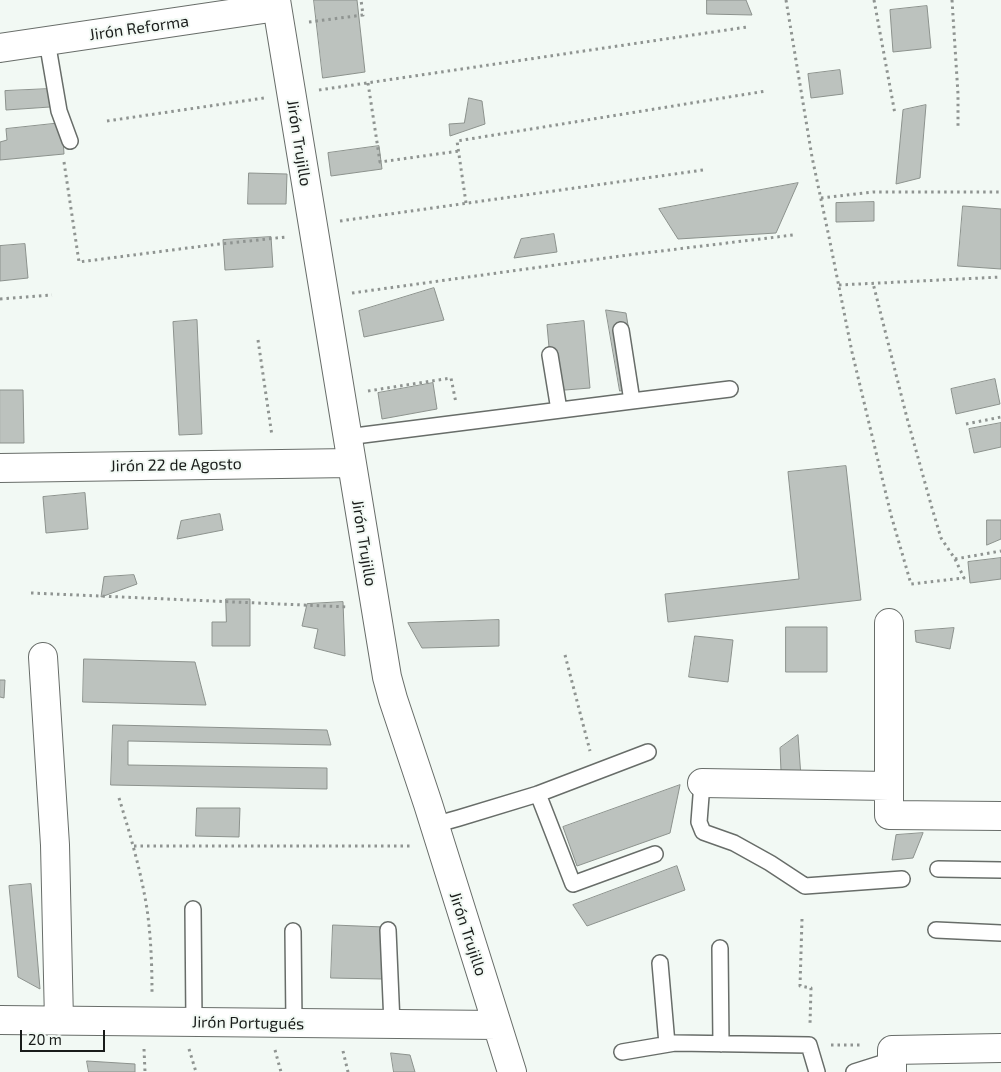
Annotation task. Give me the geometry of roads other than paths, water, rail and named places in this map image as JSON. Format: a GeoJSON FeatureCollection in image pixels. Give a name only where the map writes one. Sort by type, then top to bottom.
{"type":"FeatureCollection","features":[{"type":"Feature","properties":{"kind":"street","name":"Jirón Reforma"},"geometry":{"type":"LineString","coordinates":[[0,48],[278,11]]}},
{"type":"Feature","properties":{"kind":"street","name":"Jirón Trujillo"},"geometry":{"type":"LineString","coordinates":[[278,11],[387,677],[392,698],[512,1072]]}},
{"type":"Feature","properties":{"kind":"street","name":"Jirón 22 de Agosto"},"geometry":{"type":"LineString","coordinates":[[0,468],[276,464],[349,450]]}},
{"type":"Feature","properties":{"kind":"street"},"geometry":{"type":"LineString","coordinates":[[889,623],[889,815],[1001,816]]}},
{"type":"Feature","properties":{"kind":"street"},"geometry":{"type":"LineString","coordinates":[[43,657],[54,845],[59,1020]]}},
{"type":"Feature","properties":{"kind":"street"},"geometry":{"type":"LineString","coordinates":[[702,783],[889,786]]}},
{"type":"Feature","properties":{"kind":"street","name":"Jirón Portugués"},"geometry":{"type":"LineString","coordinates":[[0,1020],[497,1025]]}},
{"type":"Feature","properties":{"kind":"street"},"geometry":{"type":"LineString","coordinates":[[892,1061],[1001,1048]]}},
{"type":"Feature","properties":{"kind":"lane"},"geometry":{"type":"LineString","coordinates":[[48,41],[59,111],[70,140]]}},
{"type":"Feature","properties":{"kind":"lane"},"geometry":{"type":"LineString","coordinates":[[621,330],[632,401]]}},
{"type":"Feature","properties":{"kind":"lane"},"geometry":{"type":"LineString","coordinates":[[550,355],[559,410]]}},
{"type":"Feature","properties":{"kind":"lane"},"geometry":{"type":"LineString","coordinates":[[349,450],[459,423],[730,389]]}},
{"type":"Feature","properties":{"kind":"lane"},"geometry":{"type":"LineString","coordinates":[[437,835],[459,818],[538,794],[648,752]]}},
{"type":"Feature","properties":{"kind":"lane"},"geometry":{"type":"LineString","coordinates":[[702,783],[699,822],[704,832],[734,843],[770,863],[805,886],[902,879]]}},
{"type":"Feature","properties":{"kind":"lane"},"geometry":{"type":"LineString","coordinates":[[538,794],[573,884],[655,854]]}},
{"type":"Feature","properties":{"kind":"lane"},"geometry":{"type":"LineString","coordinates":[[938,869],[1001,870]]}},
{"type":"Feature","properties":{"kind":"lane"},"geometry":{"type":"LineString","coordinates":[[193,909],[194,1022]]}},
{"type":"Feature","properties":{"kind":"lane"},"geometry":{"type":"LineString","coordinates":[[388,930],[392,1024]]}},
{"type":"Feature","properties":{"kind":"lane"},"geometry":{"type":"LineString","coordinates":[[936,930],[1001,933]]}},
{"type":"Feature","properties":{"kind":"lane"},"geometry":{"type":"LineString","coordinates":[[293,931],[294,1023]]}},
{"type":"Feature","properties":{"kind":"lane"},"geometry":{"type":"LineString","coordinates":[[720,948],[721,1044]]}},
{"type":"Feature","properties":{"kind":"lane"},"geometry":{"type":"LineString","coordinates":[[660,963],[667,1044]]}},
{"type":"Feature","properties":{"kind":"lane"},"geometry":{"type":"LineString","coordinates":[[622,1052],[675,1043],[809,1045],[817,1072]]}},
{"type":"Feature","properties":{"kind":"lane"},"geometry":{"type":"LineString","coordinates":[[854,1072],[892,1061]]}}]}
